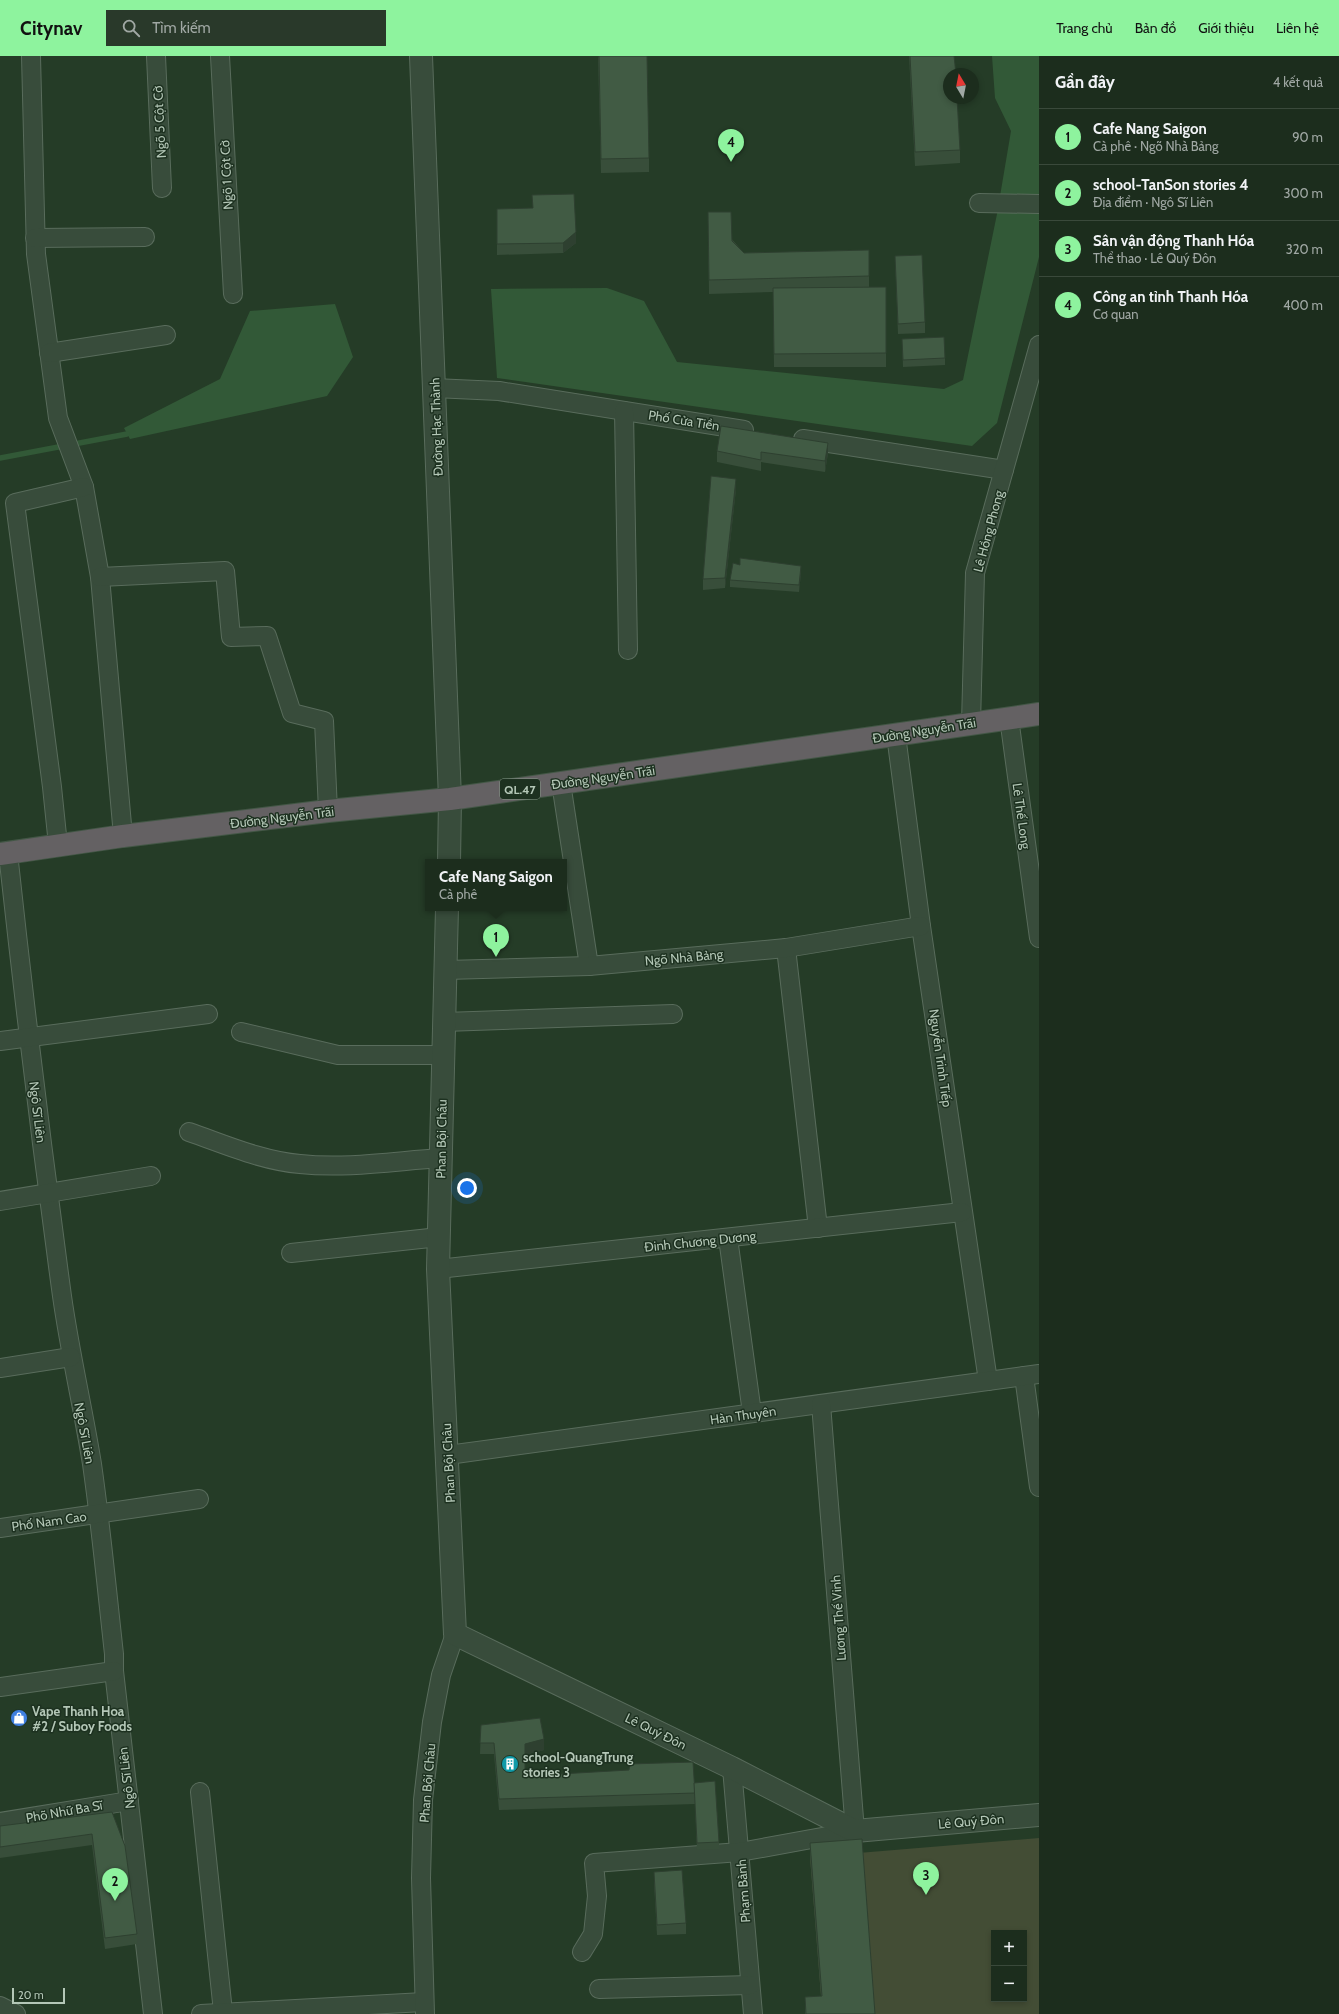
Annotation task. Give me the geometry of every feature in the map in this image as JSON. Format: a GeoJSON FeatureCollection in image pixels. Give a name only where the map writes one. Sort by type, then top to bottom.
{"type":"FeatureCollection","features":[{"type":"Feature","properties":{"kind":"highway","name":"Đường Nguyễn Trãi"},"geometry":{"type":"LineString","coordinates":[[4,854],[123,836],[328,811],[450,799],[1039,714]]}},
{"type":"Feature","properties":{"kind":"street"},"geometry":{"type":"LineString","coordinates":[[31,56],[36,254],[58,418],[84,487],[100,577],[123,836]]}},
{"type":"Feature","properties":{"kind":"street","name":"Ngõ 5 Cột Cờ"},"geometry":{"type":"LineString","coordinates":[[156,56],[162,188]]}},
{"type":"Feature","properties":{"kind":"street","name":"Ngõ 1 Cột Cờ"},"geometry":{"type":"LineString","coordinates":[[220,56],[233,294]]}},
{"type":"Feature","properties":{"kind":"street","name":"Đường Hạc Thành"},"geometry":{"type":"LineString","coordinates":[[421,56],[450,799]]}},
{"type":"Feature","properties":{"kind":"street"},"geometry":{"type":"LineString","coordinates":[[979,203],[1039,204]]}},
{"type":"Feature","properties":{"kind":"street"},"geometry":{"type":"LineString","coordinates":[[35,238],[145,237]]}},
{"type":"Feature","properties":{"kind":"street"},"geometry":{"type":"LineString","coordinates":[[49,353],[166,335]]}},
{"type":"Feature","properties":{"kind":"street","name":"Lê Hồng Phong"},"geometry":{"type":"LineString","coordinates":[[971,723],[975,574],[1039,345]]}},
{"type":"Feature","properties":{"kind":"street","name":"Phố Cửa Tiền"},"geometry":{"type":"LineString","coordinates":[[434,388],[499,391],[764,433]]}},
{"type":"Feature","properties":{"kind":"street"},"geometry":{"type":"LineString","coordinates":[[624,411],[628,650]]}},
{"type":"Feature","properties":{"kind":"street"},"geometry":{"type":"LineString","coordinates":[[787,436],[1004,470]]}},
{"type":"Feature","properties":{"kind":"street"},"geometry":{"type":"LineString","coordinates":[[58,845],[51,780],[7,503],[84,487]]}},
{"type":"Feature","properties":{"kind":"street"},"geometry":{"type":"LineString","coordinates":[[100,577],[225,571],[231,637],[266,636],[292,713],[324,721],[328,811]]}},
{"type":"Feature","properties":{"kind":"street","name":"Lê Thế Long"},"geometry":{"type":"LineString","coordinates":[[1008,718],[1039,938]]}},
{"type":"Feature","properties":{"kind":"street","name":"Nguyễn Trinh Tiếp"},"geometry":{"type":"LineString","coordinates":[[896,735],[921,926],[988,1381]]}},
{"type":"Feature","properties":{"kind":"street"},"geometry":{"type":"LineString","coordinates":[[561,783],[589,966]]}},
{"type":"Feature","properties":{"kind":"street"},"geometry":{"type":"LineString","coordinates":[[449,859],[450,799]]}},
{"type":"Feature","properties":{"kind":"street","name":"Ngô Sĩ Liên"},"geometry":{"type":"LineString","coordinates":[[4,854],[71,1357],[92,1464],[114,1654],[114,1671],[154,2014]]}},
{"type":"Feature","properties":{"kind":"street","name":"Phan Bội Châu"},"geometry":{"type":"LineString","coordinates":[[425,2008],[421,1878],[423,1800],[432,1722],[441,1675],[455,1634],[448,1456],[438,1269],[448,911]]}},
{"type":"Feature","properties":{"kind":"street","name":"Ngõ Nhà Bảng"},"geometry":{"type":"LineString","coordinates":[[446,970],[589,966],[786,948],[921,926]]}},
{"type":"Feature","properties":{"kind":"street"},"geometry":{"type":"LineString","coordinates":[[786,948],[818,1228]]}},
{"type":"Feature","properties":{"kind":"street"},"geometry":{"type":"LineString","coordinates":[[0,1041],[208,1014]]}},
{"type":"Feature","properties":{"kind":"street"},"geometry":{"type":"LineString","coordinates":[[444,1022],[673,1014]]}},
{"type":"Feature","properties":{"kind":"street"},"geometry":{"type":"LineString","coordinates":[[241,1032],[338,1055],[444,1055]]}},
{"type":"Feature","properties":{"kind":"street"},"geometry":{"type":"LineString","coordinates":[[189,1132],[264,1157],[299,1164],[329,1165],[441,1158]]}},
{"type":"Feature","properties":{"kind":"street"},"geometry":{"type":"LineString","coordinates":[[0,1201],[151,1176]]}},
{"type":"Feature","properties":{"kind":"street","name":"Đinh Chương Dương"},"geometry":{"type":"LineString","coordinates":[[438,1269],[962,1212]]}},
{"type":"Feature","properties":{"kind":"street"},"geometry":{"type":"LineString","coordinates":[[291,1254],[439,1237]]}},
{"type":"Feature","properties":{"kind":"street"},"geometry":{"type":"LineString","coordinates":[[728,1238],[752,1414]]}},
{"type":"Feature","properties":{"kind":"street"},"geometry":{"type":"LineString","coordinates":[[0,1368],[71,1357]]}},
{"type":"Feature","properties":{"kind":"street"},"geometry":{"type":"LineString","coordinates":[[1031,1375],[1039,1487]]}},
{"type":"Feature","properties":{"kind":"street","name":"Hàn Thuyên"},"geometry":{"type":"LineString","coordinates":[[448,1456],[1031,1375]]}},
{"type":"Feature","properties":{"kind":"street","name":"Lương Thế Vinh"},"geometry":{"type":"LineString","coordinates":[[821,1404],[855,1831]]}},
{"type":"Feature","properties":{"kind":"street","name":"Phố Nam Cao"},"geometry":{"type":"LineString","coordinates":[[0,1528],[199,1499]]}},
{"type":"Feature","properties":{"kind":"street","name":"Lê Quý Đôn"},"geometry":{"type":"LineString","coordinates":[[455,1634],[732,1768],[855,1831]]}},
{"type":"Feature","properties":{"kind":"street"},"geometry":{"type":"LineString","coordinates":[[0,1688],[114,1671]]}},
{"type":"Feature","properties":{"kind":"street","name":"Phạm Bành"},"geometry":{"type":"LineString","coordinates":[[732,1768],[753,2014]]}},
{"type":"Feature","properties":{"kind":"street"},"geometry":{"type":"LineString","coordinates":[[200,1792],[224,2012]]}},
{"type":"Feature","properties":{"kind":"street","name":"Phõ Nhữ Ba Sĩ"},"geometry":{"type":"LineString","coordinates":[[0,1822],[129,1801]]}},
{"type":"Feature","properties":{"kind":"street","name":"Lê Quý Đôn"},"geometry":{"type":"LineString","coordinates":[[582,1952],[593,1934],[597,1896],[594,1863],[740,1852],[855,1831],[1039,1815]]}},
{"type":"Feature","properties":{"kind":"street"},"geometry":{"type":"LineString","coordinates":[[599,1989],[750,1985]]}},
{"type":"Feature","properties":{"kind":"street"},"geometry":{"type":"LineString","coordinates":[[0,2006],[16,2014]]}},
{"type":"Feature","properties":{"kind":"street"},"geometry":{"type":"LineString","coordinates":[[201,2014],[224,2012],[425,2008]]}},
{"type":"Feature","properties":{"kind":"shaded area"},"geometry":{"type":"Polygon","coordinates":[[[992,56],[1039,56],[1039,257],[997,423],[972,446],[497,378],[491,289],[607,288],[644,301],[677,362],[944,389],[963,380],[997,214],[1011,131],[995,98],[992,56]]]}},
{"type":"Feature","properties":{"kind":"shaded area"},"geometry":{"type":"Polygon","coordinates":[[[335,304],[353,357],[327,396],[130,439],[124,428],[220,379],[250,311],[335,304]]]}},
{"type":"Feature","properties":{"kind":"shaded area"},"geometry":{"type":"Polygon","coordinates":[[[1039,1838],[1039,2014],[805,2014],[805,2011],[822,2009],[810,1857],[1039,1838]]]}},
{"type":"Feature","properties":{"kind":"building"},"geometry":{"type":"Polygon","coordinates":[[[599,56],[647,56],[649,158],[601,159],[599,56]]]}},
{"type":"Feature","properties":{"kind":"building"},"geometry":{"type":"Polygon","coordinates":[[[910,56],[954,56],[955,68],[943,68],[943,104],[957,104],[960,150],[915,152],[910,56]]]}},
{"type":"Feature","properties":{"kind":"building"},"geometry":{"type":"Polygon","coordinates":[[[574,194],[576,232],[563,243],[497,244],[497,209],[533,208],[532,195],[574,194]]]}},
{"type":"Feature","properties":{"kind":"building"},"geometry":{"type":"Polygon","coordinates":[[[708,212],[731,212],[732,241],[744,253],[869,250],[869,276],[709,280],[708,212]]]}},
{"type":"Feature","properties":{"kind":"building"},"geometry":{"type":"Polygon","coordinates":[[[922,255],[925,322],[898,324],[895,256],[922,255]]]}},
{"type":"Feature","properties":{"kind":"building"},"geometry":{"type":"Polygon","coordinates":[[[886,287],[886,353],[774,354],[773,288],[886,287]]]}},
{"type":"Feature","properties":{"kind":"building"},"geometry":{"type":"Polygon","coordinates":[[[944,337],[945,358],[903,360],[902,339],[944,337]]]}},
{"type":"Feature","properties":{"kind":"building"},"geometry":{"type":"Polygon","coordinates":[[[721,426],[828,443],[825,461],[761,452],[761,460],[717,451],[721,426]]]}},
{"type":"Feature","properties":{"kind":"building"},"geometry":{"type":"Polygon","coordinates":[[[711,476],[736,479],[725,578],[703,579],[711,476]]]}},
{"type":"Feature","properties":{"kind":"building"},"geometry":{"type":"Polygon","coordinates":[[[740,558],[801,566],[799,585],[730,580],[733,563],[740,565],[740,558]]]}},
{"type":"Feature","properties":{"kind":"building","name":"school-QuangTrung stories 3"},"geometry":{"type":"Polygon","coordinates":[[[540,1718],[544,1739],[525,1744],[525,1776],[629,1770],[630,1764],[693,1762],[695,1793],[499,1799],[494,1743],[480,1743],[481,1725],[540,1718]]]}},
{"type":"Feature","properties":{"kind":"building"},"geometry":{"type":"Polygon","coordinates":[[[715,1781],[719,1842],[697,1843],[694,1783],[715,1781]]]}},
{"type":"Feature","properties":{"kind":"building"},"geometry":{"type":"Polygon","coordinates":[[[112,1812],[125,1846],[137,1934],[105,1938],[92,1834],[0,1847],[0,1826],[112,1812]]]}},
{"type":"Feature","properties":{"kind":"building"},"geometry":{"type":"Polygon","coordinates":[[[862,1839],[875,2014],[806,2014],[805,1997],[822,1996],[810,1843],[862,1839]]]}},
{"type":"Feature","properties":{"kind":"building"},"geometry":{"type":"Polygon","coordinates":[[[682,1870],[686,1923],[657,1925],[654,1872],[682,1870]]]}},
{"type":"Feature","properties":{"kind":"waterway"},"geometry":{"type":"LineString","coordinates":[[0,458],[127,434]]}},
{"type":"Feature","properties":{"kind":"place","name":"Công an tỉnh Thanh Hóa"},"geometry":{"type":"Point","coordinates":[731,162]}},
{"type":"Feature","properties":{"kind":"place","name":"Cafe Nang Saigon"},"geometry":{"type":"Point","coordinates":[496,957]}},
{"type":"Feature","properties":{"kind":"place","name":"Vape Thanh Hoa #2 / Suboy Foods"},"geometry":{"type":"Point","coordinates":[19,1718]}},
{"type":"Feature","properties":{"kind":"place","name":"school-QuangTrung stories 3"},"geometry":{"type":"Point","coordinates":[510,1764]}},
{"type":"Feature","properties":{"kind":"place","name":"Sân vận động Thanh Hóa"},"geometry":{"type":"Point","coordinates":[926,1895]}},
{"type":"Feature","properties":{"kind":"place","name":"school-TanSon stories 4"},"geometry":{"type":"Point","coordinates":[115,1901]}}]}
